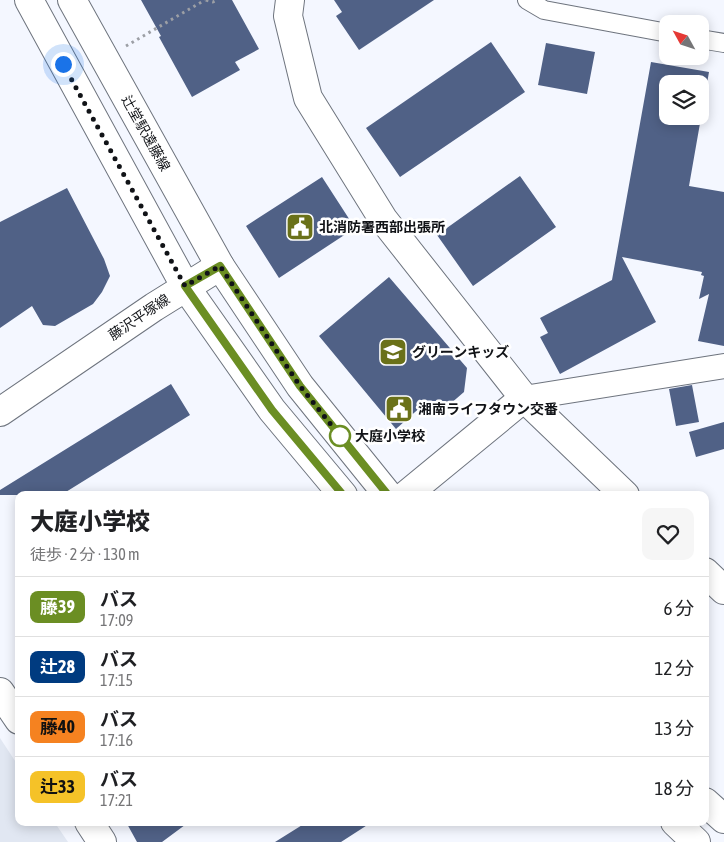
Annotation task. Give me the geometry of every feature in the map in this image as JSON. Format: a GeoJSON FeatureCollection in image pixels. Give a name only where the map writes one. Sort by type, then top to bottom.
{"type":"FeatureCollection","features":[{"type":"Feature","properties":{"kind":"street"},"geometry":{"type":"LineString","coordinates":[[29,0],[185,286],[220,266],[300,386],[385,491]]}},
{"type":"Feature","properties":{"kind":"street","name":"辻堂駅遠藤線"},"geometry":{"type":"LineString","coordinates":[[72,0],[220,266]]}},
{"type":"Feature","properties":{"kind":"street"},"geometry":{"type":"LineString","coordinates":[[290,0],[288,16],[308,98],[383,219],[524,398],[621,491]]}},
{"type":"Feature","properties":{"kind":"street"},"geometry":{"type":"LineString","coordinates":[[526,0],[544,10],[659,31]]}},
{"type":"Feature","properties":{"kind":"street"},"geometry":{"type":"LineString","coordinates":[[709,40],[724,43]]}},
{"type":"Feature","properties":{"kind":"street","name":"藤沢平塚線"},"geometry":{"type":"LineString","coordinates":[[0,412],[185,286],[272,410],[340,491]]}},
{"type":"Feature","properties":{"kind":"street"},"geometry":{"type":"LineString","coordinates":[[411,491],[524,398],[724,366]]}},
{"type":"Feature","properties":{"kind":"street"},"geometry":{"type":"LineString","coordinates":[[709,576],[724,590]]}},
{"type":"Feature","properties":{"kind":"street"},"geometry":{"type":"LineString","coordinates":[[0,692],[15,714]]}},
{"type":"Feature","properties":{"kind":"street"},"geometry":{"type":"LineString","coordinates":[[92,826],[102,842]]}},
{"type":"Feature","properties":{"kind":"street"},"geometry":{"type":"LineString","coordinates":[[679,826],[696,842]]}},
{"type":"Feature","properties":{"kind":"path"},"geometry":{"type":"LineString","coordinates":[[119,50],[206,0],[213,2],[217,0]]}},
{"type":"Feature","properties":{"kind":"shaded area"},"geometry":{"type":"Polygon","coordinates":[[[0,738],[15,761],[15,826],[57,826],[68,842],[0,842],[0,738]]]}},
{"type":"Feature","properties":{"kind":"building"},"geometry":{"type":"Polygon","coordinates":[[[141,0],[232,0],[259,49],[235,62],[240,70],[192,97],[141,0]]]}},
{"type":"Feature","properties":{"kind":"building"},"geometry":{"type":"Polygon","coordinates":[[[334,0],[434,0],[359,50],[336,16],[342,12],[334,0]]]}},
{"type":"Feature","properties":{"kind":"building"},"geometry":{"type":"Polygon","coordinates":[[[491,42],[525,92],[400,177],[366,128],[491,42]]]}},
{"type":"Feature","properties":{"kind":"building"},"geometry":{"type":"Polygon","coordinates":[[[546,43],[595,52],[587,94],[538,85],[546,43]]]}},
{"type":"Feature","properties":{"kind":"building"},"geometry":{"type":"Polygon","coordinates":[[[651,62],[659,63],[659,65],[709,72],[708,75],[659,75],[659,125],[700,125],[689,186],[724,192],[724,346],[698,341],[709,294],[699,299],[704,276],[701,275],[702,272],[622,257],[656,322],[560,374],[540,337],[548,333],[540,318],[612,280],[651,62]]]}},
{"type":"Feature","properties":{"kind":"building"},"geometry":{"type":"Polygon","coordinates":[[[520,176],[556,227],[473,286],[437,235],[520,176]]]}},
{"type":"Feature","properties":{"kind":"building","name":"北消防署西部出張所"},"geometry":{"type":"Polygon","coordinates":[[[322,177],[355,228],[279,278],[246,226],[322,177]]]}},
{"type":"Feature","properties":{"kind":"building"},"geometry":{"type":"Polygon","coordinates":[[[67,188],[104,259],[110,276],[93,304],[55,326],[43,325],[32,306],[0,328],[0,222],[67,188]]]}},
{"type":"Feature","properties":{"kind":"building","name":"グリーンキッズ"},"geometry":{"type":"Polygon","coordinates":[[[389,277],[467,368],[464,392],[435,417],[424,404],[396,429],[319,336],[389,277]]]}},
{"type":"Feature","properties":{"kind":"building"},"geometry":{"type":"Polygon","coordinates":[[[171,384],[190,415],[67,491],[15,491],[15,495],[0,495],[0,490],[171,384]]]}},
{"type":"Feature","properties":{"kind":"building"},"geometry":{"type":"Polygon","coordinates":[[[692,385],[699,422],[676,426],[669,389],[692,385]]]}},
{"type":"Feature","properties":{"kind":"building"},"geometry":{"type":"Polygon","coordinates":[[[724,422],[724,449],[696,457],[689,432],[724,422]]]}},
{"type":"Feature","properties":{"kind":"building"},"geometry":{"type":"Polygon","coordinates":[[[128,826],[184,826],[162,842],[137,842],[128,826]]]}},
{"type":"Feature","properties":{"kind":"building"},"geometry":{"type":"Polygon","coordinates":[[[301,826],[366,826],[341,842],[275,842],[301,826]]]}},
{"type":"Feature","properties":{"kind":"bus line","name":"藤39"},"geometry":{"type":"LineString","coordinates":[[340,491],[272,410],[185,286],[220,266],[300,386],[385,491]]}},
{"type":"Feature","properties":{"kind":"place","name":"北消防署西部出張所"},"geometry":{"type":"Point","coordinates":[300,227]}},
{"type":"Feature","properties":{"kind":"place","name":"グリーンキッズ"},"geometry":{"type":"Point","coordinates":[393,352]}},
{"type":"Feature","properties":{"kind":"place","name":"湘南ライフタウン交番"},"geometry":{"type":"Point","coordinates":[399,409]}},
{"type":"Feature","properties":{"kind":"place","name":"大庭小学校"},"geometry":{"type":"Point","coordinates":[340,436]}},
{"type":"Feature","properties":{"kind":"route"},"geometry":{"type":"LineString","coordinates":[[63,64],[185,286],[220,266],[300,386],[340,436]]}}]}
